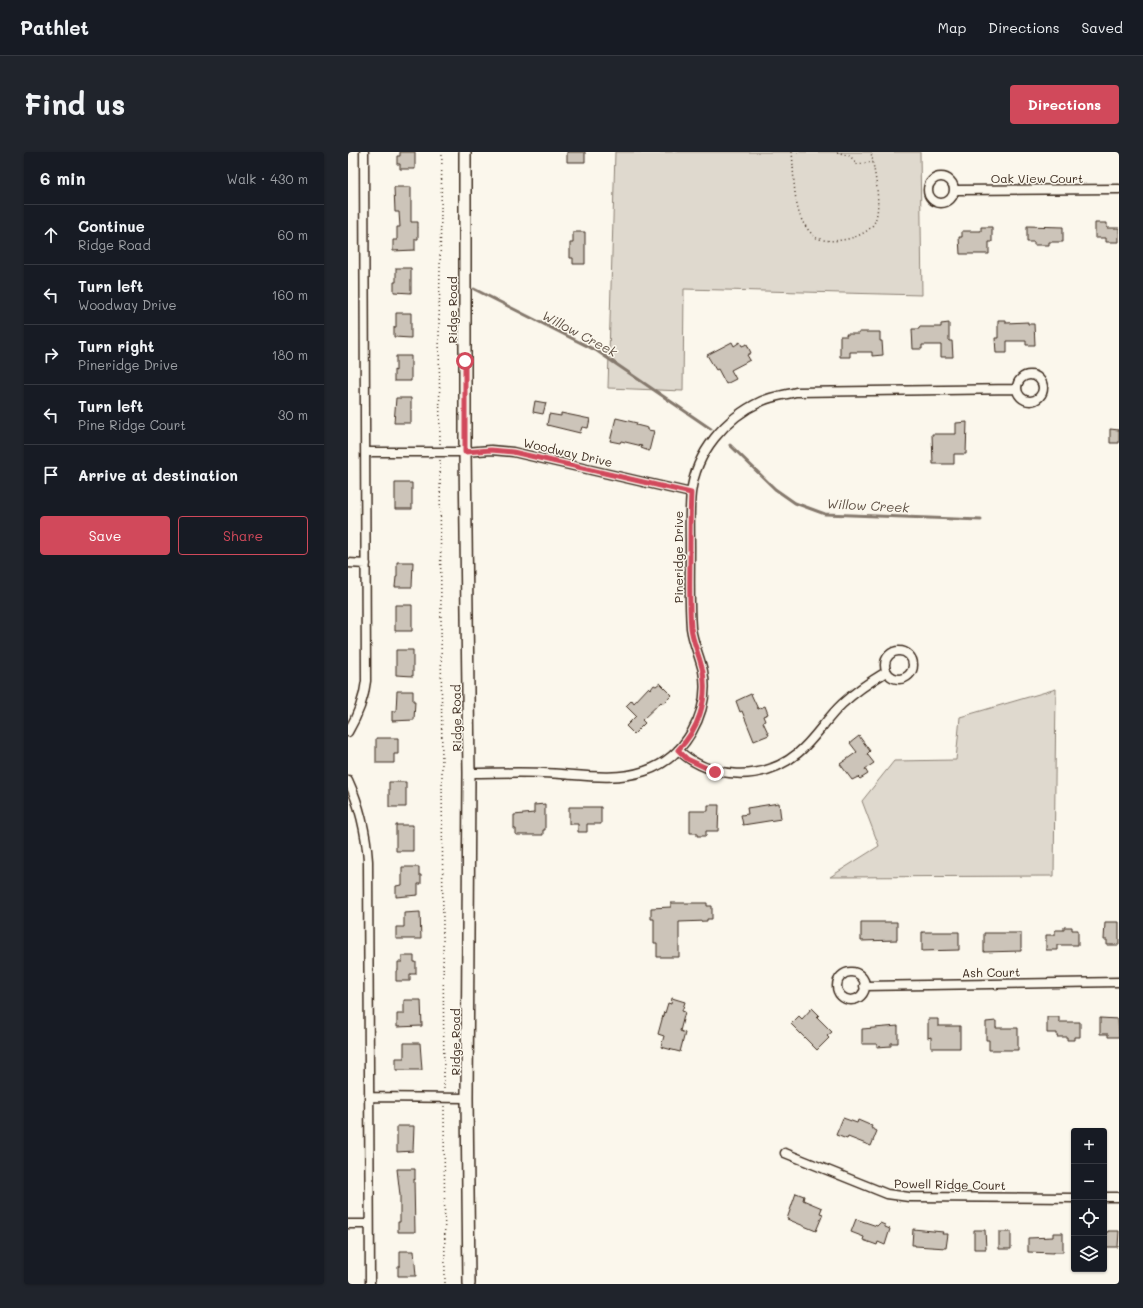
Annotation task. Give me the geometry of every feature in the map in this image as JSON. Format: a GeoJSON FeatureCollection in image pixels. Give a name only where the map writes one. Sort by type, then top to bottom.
{"type":"FeatureCollection","features":[{"type":"Feature","properties":{"kind":"street"},"geometry":{"type":"LineString","coordinates":[[348,732],[357,718],[362,706],[366,681],[364,152]]}},
{"type":"Feature","properties":{"kind":"street","name":"Ridge Road"},"geometry":{"type":"LineString","coordinates":[[466,152],[465,452],[470,773],[467,1098],[469,1284]]}},
{"type":"Feature","properties":{"kind":"street","name":"Oak View Court"},"geometry":{"type":"LineString","coordinates":[[955,190],[1119,189]]}},
{"type":"Feature","properties":{"kind":"street","name":"Pineridge Drive"},"geometry":{"type":"LineString","coordinates":[[470,773],[543,773],[606,776],[635,774],[657,766],[678,750],[689,738],[697,724],[704,697],[703,672],[691,629],[691,493],[700,461],[711,442],[720,430],[741,413],[763,401],[796,392],[1017,388]]}},
{"type":"Feature","properties":{"kind":"street","name":"Woodway Drive"},"geometry":{"type":"LineString","coordinates":[[366,452],[465,452],[491,450],[513,452],[691,493]]}},
{"type":"Feature","properties":{"kind":"street"},"geometry":{"type":"LineString","coordinates":[[348,563],[366,564]]}},
{"type":"Feature","properties":{"kind":"street"},"geometry":{"type":"LineString","coordinates":[[678,750],[687,759],[715,772],[726,774],[748,774],[773,768],[784,763],[798,753],[842,704],[862,687],[886,672]]}},
{"type":"Feature","properties":{"kind":"street"},"geometry":{"type":"LineString","coordinates":[[348,780],[356,797],[363,819],[367,842],[368,861],[370,1284]]}},
{"type":"Feature","properties":{"kind":"street","name":"Ash Court"},"geometry":{"type":"LineString","coordinates":[[864,986],[1119,982]]}},
{"type":"Feature","properties":{"kind":"street"},"geometry":{"type":"LineString","coordinates":[[369,1097],[467,1098]]}},
{"type":"Feature","properties":{"kind":"street","name":"Powell Ridge Court"},"geometry":{"type":"LineString","coordinates":[[785,1153],[887,1194],[909,1197],[1071,1198]]}},
{"type":"Feature","properties":{"kind":"street"},"geometry":{"type":"LineString","coordinates":[[1107,1197],[1119,1197]]}},
{"type":"Feature","properties":{"kind":"street"},"geometry":{"type":"LineString","coordinates":[[348,1224],[369,1224]]}},
{"type":"Feature","properties":{"kind":"path"},"geometry":{"type":"LineString","coordinates":[[442,152],[439,327],[445,1284]]}},
{"type":"Feature","properties":{"kind":"path"},"geometry":{"type":"LineString","coordinates":[[792,152],[797,206],[803,223],[815,237],[827,241],[847,239],[865,233],[875,222],[878,204],[871,152]]}},
{"type":"Feature","properties":{"kind":"path"},"geometry":{"type":"LineString","coordinates":[[837,152],[850,156],[857,164],[873,162]]}},
{"type":"Feature","properties":{"kind":"shaded area"},"geometry":{"type":"Polygon","coordinates":[[[615,152],[920,152],[922,295],[684,289],[683,391],[608,388],[615,152]]]}},
{"type":"Feature","properties":{"kind":"shaded area"},"geometry":{"type":"Polygon","coordinates":[[[1056,689],[1054,876],[830,877],[879,846],[862,801],[894,761],[956,760],[960,717],[1056,689]]]}},
{"type":"Feature","properties":{"kind":"building"},"geometry":{"type":"Polygon","coordinates":[[[400,152],[415,152],[415,169],[400,169],[400,164],[397,164],[397,156],[400,156],[400,152]]]}},
{"type":"Feature","properties":{"kind":"building"},"geometry":{"type":"Polygon","coordinates":[[[567,152],[585,152],[585,162],[567,162],[567,152]]]}},
{"type":"Feature","properties":{"kind":"building"},"geometry":{"type":"Polygon","coordinates":[[[394,187],[411,187],[411,222],[418,222],[418,239],[415,239],[415,250],[393,251],[393,240],[397,240],[397,227],[400,227],[399,212],[395,212],[394,187]]]}},
{"type":"Feature","properties":{"kind":"building"},"geometry":{"type":"Polygon","coordinates":[[[1095,223],[1107,223],[1107,228],[1119,228],[1119,242],[1106,242],[1106,238],[1095,238],[1095,223]]]}},
{"type":"Feature","properties":{"kind":"building"},"geometry":{"type":"Polygon","coordinates":[[[1027,226],[1063,227],[1063,242],[1049,242],[1049,245],[1034,245],[1034,242],[1027,242],[1027,226]]]}},
{"type":"Feature","properties":{"kind":"building"},"geometry":{"type":"Polygon","coordinates":[[[981,227],[992,227],[992,242],[989,242],[989,254],[960,254],[959,237],[962,237],[962,231],[981,231],[981,227]]]}},
{"type":"Feature","properties":{"kind":"building"},"geometry":{"type":"Polygon","coordinates":[[[573,232],[585,232],[585,264],[573,264],[573,258],[570,258],[570,243],[573,243],[573,232]]]}},
{"type":"Feature","properties":{"kind":"building"},"geometry":{"type":"Polygon","coordinates":[[[396,268],[411,268],[411,293],[394,292],[396,268]]]}},
{"type":"Feature","properties":{"kind":"building"},"geometry":{"type":"Polygon","coordinates":[[[396,313],[411,313],[411,338],[394,337],[396,313]]]}},
{"type":"Feature","properties":{"kind":"building"},"geometry":{"type":"Polygon","coordinates":[[[998,320],[1006,320],[1006,323],[1028,322],[1028,324],[1034,324],[1035,345],[1026,345],[1026,341],[1007,341],[1007,353],[996,353],[995,338],[998,338],[998,320]]]}},
{"type":"Feature","properties":{"kind":"building"},"geometry":{"type":"Polygon","coordinates":[[[949,323],[949,341],[952,341],[953,357],[941,357],[941,345],[922,345],[922,349],[913,349],[912,329],[919,329],[919,327],[941,327],[941,324],[949,323]]]}},
{"type":"Feature","properties":{"kind":"building"},"geometry":{"type":"Polygon","coordinates":[[[859,332],[880,332],[883,355],[872,356],[872,352],[850,352],[850,357],[840,357],[840,336],[847,336],[846,334],[859,334],[859,332]]]}},
{"type":"Feature","properties":{"kind":"building"},"geometry":{"type":"Polygon","coordinates":[[[732,342],[734,346],[740,342],[742,346],[747,344],[751,353],[747,355],[750,360],[731,370],[736,379],[726,384],[718,369],[716,370],[707,355],[732,342]]]}},
{"type":"Feature","properties":{"kind":"building"},"geometry":{"type":"Polygon","coordinates":[[[396,356],[411,356],[411,381],[394,381],[396,356]]]}},
{"type":"Feature","properties":{"kind":"building"},"geometry":{"type":"Polygon","coordinates":[[[396,398],[411,398],[411,423],[394,423],[396,398]]]}},
{"type":"Feature","properties":{"kind":"building"},"geometry":{"type":"Polygon","coordinates":[[[535,401],[546,403],[543,414],[533,412],[535,401]]]}},
{"type":"Feature","properties":{"kind":"building"},"geometry":{"type":"Polygon","coordinates":[[[561,413],[590,419],[588,428],[582,427],[580,433],[547,425],[549,414],[561,416],[561,413]]]}},
{"type":"Feature","properties":{"kind":"building"},"geometry":{"type":"Polygon","coordinates":[[[616,418],[637,423],[636,425],[654,431],[649,451],[641,448],[642,446],[621,441],[620,443],[610,441],[616,418]]]}},
{"type":"Feature","properties":{"kind":"building"},"geometry":{"type":"Polygon","coordinates":[[[967,422],[966,454],[954,454],[954,464],[933,464],[932,434],[956,434],[956,423],[967,422]]]}},
{"type":"Feature","properties":{"kind":"building"},"geometry":{"type":"Polygon","coordinates":[[[1110,429],[1119,430],[1119,443],[1110,443],[1110,429]]]}},
{"type":"Feature","properties":{"kind":"building"},"geometry":{"type":"Polygon","coordinates":[[[395,483],[412,483],[412,509],[395,509],[395,483]]]}},
{"type":"Feature","properties":{"kind":"building"},"geometry":{"type":"Polygon","coordinates":[[[397,562],[413,562],[412,587],[395,587],[397,562]]]}},
{"type":"Feature","properties":{"kind":"building"},"geometry":{"type":"Polygon","coordinates":[[[395,605],[412,605],[412,631],[395,631],[395,605]]]}},
{"type":"Feature","properties":{"kind":"building"},"geometry":{"type":"Polygon","coordinates":[[[396,650],[413,650],[413,676],[396,675],[396,650]]]}},
{"type":"Feature","properties":{"kind":"building"},"geometry":{"type":"Polygon","coordinates":[[[660,683],[672,695],[663,704],[661,702],[642,720],[645,723],[634,734],[626,726],[636,716],[626,706],[632,700],[634,703],[649,687],[651,689],[654,685],[656,686],[660,683]]]}},
{"type":"Feature","properties":{"kind":"building"},"geometry":{"type":"Polygon","coordinates":[[[397,691],[413,691],[413,701],[415,701],[414,720],[392,721],[392,711],[396,711],[397,691]]]}},
{"type":"Feature","properties":{"kind":"building"},"geometry":{"type":"Polygon","coordinates":[[[751,694],[758,709],[765,706],[768,714],[763,716],[765,721],[763,722],[769,735],[754,741],[742,711],[740,712],[736,701],[751,694]]]}},
{"type":"Feature","properties":{"kind":"building"},"geometry":{"type":"Polygon","coordinates":[[[859,736],[870,751],[867,754],[874,763],[865,769],[868,774],[860,779],[858,777],[852,780],[840,764],[857,752],[850,743],[859,736]]]}},
{"type":"Feature","properties":{"kind":"building"},"geometry":{"type":"Polygon","coordinates":[[[376,738],[398,738],[398,754],[394,754],[394,763],[376,763],[376,738]]]}},
{"type":"Feature","properties":{"kind":"building"},"geometry":{"type":"Polygon","coordinates":[[[389,782],[406,782],[406,807],[389,807],[389,782]]]}},
{"type":"Feature","properties":{"kind":"building"},"geometry":{"type":"Polygon","coordinates":[[[779,803],[781,819],[743,825],[741,815],[748,814],[747,808],[779,803]]]}},
{"type":"Feature","properties":{"kind":"building"},"geometry":{"type":"Polygon","coordinates":[[[545,804],[545,830],[543,830],[543,835],[516,835],[516,829],[514,829],[514,815],[534,813],[534,805],[545,804]]]}},
{"type":"Feature","properties":{"kind":"building"},"geometry":{"type":"Polygon","coordinates":[[[708,805],[719,805],[718,831],[706,831],[706,836],[697,836],[697,833],[690,833],[690,811],[708,811],[708,805]]]}},
{"type":"Feature","properties":{"kind":"building"},"geometry":{"type":"Polygon","coordinates":[[[569,807],[601,807],[601,824],[587,824],[587,832],[578,832],[578,824],[569,824],[569,807]]]}},
{"type":"Feature","properties":{"kind":"building"},"geometry":{"type":"Polygon","coordinates":[[[396,825],[413,825],[413,851],[396,851],[396,825]]]}},
{"type":"Feature","properties":{"kind":"building"},"geometry":{"type":"Polygon","coordinates":[[[402,867],[419,867],[421,884],[418,884],[418,895],[396,897],[396,886],[402,885],[402,867]]]}},
{"type":"Feature","properties":{"kind":"building"},"geometry":{"type":"Polygon","coordinates":[[[671,903],[707,903],[707,906],[712,906],[712,919],[707,919],[707,921],[679,922],[679,957],[657,957],[657,943],[654,943],[654,919],[651,919],[651,908],[671,907],[671,903]]]}},
{"type":"Feature","properties":{"kind":"building"},"geometry":{"type":"Polygon","coordinates":[[[420,912],[421,939],[396,939],[396,927],[404,927],[404,913],[420,912]]]}},
{"type":"Feature","properties":{"kind":"building"},"geometry":{"type":"Polygon","coordinates":[[[861,922],[897,922],[897,940],[861,941],[861,922]]]}},
{"type":"Feature","properties":{"kind":"building"},"geometry":{"type":"Polygon","coordinates":[[[1105,922],[1119,922],[1119,945],[1107,945],[1107,940],[1104,940],[1105,922]]]}},
{"type":"Feature","properties":{"kind":"building"},"geometry":{"type":"Polygon","coordinates":[[[1064,927],[1072,927],[1072,930],[1078,930],[1078,945],[1057,945],[1057,950],[1046,950],[1046,935],[1055,935],[1055,930],[1064,930],[1064,927]]]}},
{"type":"Feature","properties":{"kind":"building"},"geometry":{"type":"Polygon","coordinates":[[[922,932],[959,932],[959,950],[922,951],[922,932]]]}},
{"type":"Feature","properties":{"kind":"building"},"geometry":{"type":"Polygon","coordinates":[[[984,933],[1021,933],[1021,951],[984,952],[984,933]]]}},
{"type":"Feature","properties":{"kind":"building"},"geometry":{"type":"Polygon","coordinates":[[[402,956],[414,956],[414,962],[416,962],[416,974],[410,974],[410,981],[396,981],[398,962],[402,962],[402,956]]]}},
{"type":"Feature","properties":{"kind":"building"},"geometry":{"type":"Polygon","coordinates":[[[672,998],[685,1002],[682,1011],[685,1012],[680,1031],[685,1033],[680,1052],[661,1047],[664,1036],[658,1034],[664,1012],[665,1013],[668,1003],[671,1004],[672,998]]]}},
{"type":"Feature","properties":{"kind":"building"},"geometry":{"type":"Polygon","coordinates":[[[404,1000],[421,1000],[422,1026],[397,1027],[397,1014],[404,1014],[404,1000]]]}},
{"type":"Feature","properties":{"kind":"building"},"geometry":{"type":"Polygon","coordinates":[[[812,1008],[819,1015],[817,1017],[832,1032],[827,1036],[829,1038],[817,1050],[791,1024],[799,1016],[802,1019],[812,1008]]]}},
{"type":"Feature","properties":{"kind":"building"},"geometry":{"type":"Polygon","coordinates":[[[1047,1017],[1059,1017],[1059,1022],[1080,1022],[1080,1037],[1074,1037],[1074,1040],[1067,1040],[1067,1037],[1057,1037],[1057,1033],[1047,1033],[1047,1017]]]}},
{"type":"Feature","properties":{"kind":"building"},"geometry":{"type":"Polygon","coordinates":[[[1100,1018],[1118,1019],[1119,1037],[1108,1037],[1108,1034],[1100,1034],[1100,1018]]]}},
{"type":"Feature","properties":{"kind":"building"},"geometry":{"type":"Polygon","coordinates":[[[928,1019],[938,1019],[938,1026],[960,1026],[960,1048],[931,1048],[931,1037],[928,1038],[928,1019]]]}},
{"type":"Feature","properties":{"kind":"building"},"geometry":{"type":"Polygon","coordinates":[[[996,1021],[996,1028],[1018,1028],[1018,1050],[989,1050],[989,1040],[986,1040],[986,1022],[996,1021]]]}},
{"type":"Feature","properties":{"kind":"building"},"geometry":{"type":"Polygon","coordinates":[[[898,1026],[898,1043],[891,1043],[891,1046],[877,1047],[877,1044],[862,1044],[862,1029],[898,1026]]]}},
{"type":"Feature","properties":{"kind":"building"},"geometry":{"type":"Polygon","coordinates":[[[404,1043],[420,1043],[422,1070],[396,1070],[396,1058],[404,1058],[404,1043]]]}},
{"type":"Feature","properties":{"kind":"building"},"geometry":{"type":"Polygon","coordinates":[[[843,1118],[857,1123],[858,1120],[872,1126],[871,1128],[877,1131],[871,1146],[848,1137],[847,1139],[836,1135],[843,1118]]]}},
{"type":"Feature","properties":{"kind":"building"},"geometry":{"type":"Polygon","coordinates":[[[397,1126],[414,1126],[413,1151],[397,1152],[397,1126]]]}},
{"type":"Feature","properties":{"kind":"building"},"geometry":{"type":"Polygon","coordinates":[[[397,1169],[415,1169],[415,1232],[398,1232],[398,1222],[400,1222],[400,1195],[397,1169]]]}},
{"type":"Feature","properties":{"kind":"building"},"geometry":{"type":"Polygon","coordinates":[[[796,1193],[804,1196],[803,1200],[822,1208],[820,1213],[823,1214],[816,1231],[787,1219],[796,1193]]]}},
{"type":"Feature","properties":{"kind":"building"},"geometry":{"type":"Polygon","coordinates":[[[856,1219],[877,1226],[880,1223],[890,1229],[885,1245],[878,1242],[877,1245],[863,1240],[864,1237],[851,1232],[856,1219]]]}},
{"type":"Feature","properties":{"kind":"building"},"geometry":{"type":"Polygon","coordinates":[[[913,1229],[943,1232],[942,1234],[948,1234],[946,1248],[912,1245],[913,1229]]]}},
{"type":"Feature","properties":{"kind":"building"},"geometry":{"type":"Polygon","coordinates":[[[974,1230],[985,1230],[986,1249],[974,1249],[974,1230]]]}},
{"type":"Feature","properties":{"kind":"building"},"geometry":{"type":"Polygon","coordinates":[[[1119,1231],[1118,1247],[1107,1247],[1108,1232],[1119,1231]]]}},
{"type":"Feature","properties":{"kind":"building"},"geometry":{"type":"Polygon","coordinates":[[[999,1232],[1011,1232],[1011,1249],[999,1249],[999,1232]]]}},
{"type":"Feature","properties":{"kind":"building"},"geometry":{"type":"Polygon","coordinates":[[[1053,1233],[1063,1233],[1063,1252],[1028,1252],[1028,1238],[1053,1237],[1053,1233]]]}},
{"type":"Feature","properties":{"kind":"building"},"geometry":{"type":"Polygon","coordinates":[[[400,1251],[414,1251],[416,1276],[398,1276],[400,1251]]]}},
{"type":"Feature","properties":{"kind":"waterway","name":"Willow Creek"},"geometry":{"type":"LineString","coordinates":[[474,289],[597,351],[711,429]]}},
{"type":"Feature","properties":{"kind":"waterway","name":"Willow Creek"},"geometry":{"type":"LineString","coordinates":[[730,445],[775,489],[795,503],[825,514],[981,520]]}},
{"type":"Feature","properties":{"kind":"route"},"geometry":{"type":"LineString","coordinates":[[465,361],[465,452],[491,450],[513,452],[691,493],[691,629],[703,672],[704,697],[697,724],[689,738],[678,750],[687,759],[715,772]]}}]}
